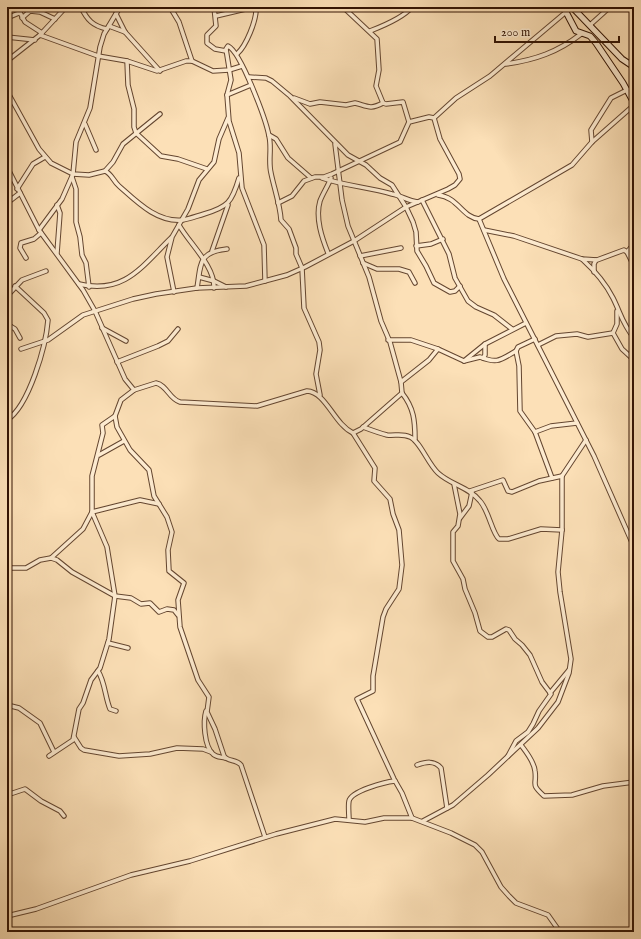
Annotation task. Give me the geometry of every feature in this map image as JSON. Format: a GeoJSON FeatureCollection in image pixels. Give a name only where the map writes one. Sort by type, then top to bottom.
{"type":"FeatureCollection","features":[{"type":"Feature","properties":{"kind":"street"},"geometry":{"type":"LineString","coordinates":[[17,7],[22,18],[41,34],[98,56],[127,61],[160,71],[180,62],[192,61],[213,72],[230,70],[242,66]]}},
{"type":"Feature","properties":{"kind":"street"},"geometry":{"type":"LineString","coordinates":[[24,7],[30,11],[40,12],[55,19]]}},
{"type":"Feature","properties":{"kind":"street"},"geometry":{"type":"LineString","coordinates":[[7,61],[35,40],[66,7]]}},
{"type":"Feature","properties":{"kind":"street"},"geometry":{"type":"LineString","coordinates":[[81,7],[89,22],[99,28],[108,27],[125,32]]}},
{"type":"Feature","properties":{"kind":"street"},"geometry":{"type":"LineString","coordinates":[[115,7],[125,32],[160,71]]}},
{"type":"Feature","properties":{"kind":"street"},"geometry":{"type":"LineString","coordinates":[[26,258],[20,248],[21,243],[34,239],[62,199],[72,176],[76,142],[90,108],[98,56],[108,27],[120,7]]}},
{"type":"Feature","properties":{"kind":"street"},"geometry":{"type":"LineString","coordinates":[[170,7],[179,22],[192,61]]}},
{"type":"Feature","properties":{"kind":"street"},"geometry":{"type":"LineString","coordinates":[[214,7],[216,26],[207,35],[207,43],[215,49],[226,51]]}},
{"type":"Feature","properties":{"kind":"street"},"geometry":{"type":"LineString","coordinates":[[216,16],[255,7],[256,14],[243,48],[237,54]]}},
{"type":"Feature","properties":{"kind":"street"},"geometry":{"type":"LineString","coordinates":[[343,7],[377,39],[379,70],[376,86],[383,103]]}},
{"type":"Feature","properties":{"kind":"street"},"geometry":{"type":"LineString","coordinates":[[370,31],[390,22],[409,11],[412,7]]}},
{"type":"Feature","properties":{"kind":"street"},"geometry":{"type":"LineString","coordinates":[[437,195],[448,197],[472,217],[479,218],[501,208],[572,165],[592,142],[634,104],[627,90],[596,43],[590,36],[576,31],[566,12],[561,7]]}},
{"type":"Feature","properties":{"kind":"street"},"geometry":{"type":"LineString","coordinates":[[572,7],[622,59],[634,67]]}},
{"type":"Feature","properties":{"kind":"street"},"geometry":{"type":"LineString","coordinates":[[590,25],[610,7]]}},
{"type":"Feature","properties":{"kind":"street"},"geometry":{"type":"LineString","coordinates":[[22,18],[30,11]]}},
{"type":"Feature","properties":{"kind":"street"},"geometry":{"type":"LineString","coordinates":[[434,118],[456,98],[504,65],[566,12]]}},
{"type":"Feature","properties":{"kind":"street"},"geometry":{"type":"LineString","coordinates":[[7,18],[19,13]]}},
{"type":"Feature","properties":{"kind":"street"},"geometry":{"type":"LineString","coordinates":[[504,65],[521,63],[555,52],[581,34]]}},
{"type":"Feature","properties":{"kind":"street"},"geometry":{"type":"LineString","coordinates":[[7,37],[35,40]]}},
{"type":"Feature","properties":{"kind":"street"},"geometry":{"type":"LineString","coordinates":[[265,281],[264,245],[242,188],[239,153],[228,117],[227,94],[230,80],[230,70],[226,51],[227,46],[230,46],[237,54],[249,77],[269,135],[270,166],[281,222],[288,229],[302,268],[304,308],[320,346],[316,374],[320,395],[331,413],[346,429],[353,433],[375,468],[374,480],[390,500],[401,544],[401,577],[399,589],[386,609],[383,617],[374,668],[373,691],[357,699],[402,793],[412,818]]}},
{"type":"Feature","properties":{"kind":"street"},"geometry":{"type":"LineString","coordinates":[[127,61],[128,85],[134,109],[134,127],[136,133],[161,156],[178,159],[207,169]]}},
{"type":"Feature","properties":{"kind":"street"},"geometry":{"type":"LineString","coordinates":[[249,77],[266,78],[272,81],[290,96],[335,144],[348,155],[360,161],[380,178],[392,185],[406,207],[415,228],[418,255],[426,266],[434,283],[450,292],[455,291],[460,286]]}},
{"type":"Feature","properties":{"kind":"street"},"geometry":{"type":"LineString","coordinates":[[227,94],[251,85]]}},
{"type":"Feature","properties":{"kind":"street"},"geometry":{"type":"LineString","coordinates":[[592,142],[591,130],[611,98],[627,90],[634,91]]}},
{"type":"Feature","properties":{"kind":"street"},"geometry":{"type":"LineString","coordinates":[[7,91],[32,137],[46,157],[72,176],[104,171],[113,162],[123,144],[160,114]]}},
{"type":"Feature","properties":{"kind":"street"},"geometry":{"type":"LineString","coordinates":[[278,203],[292,196],[304,181],[338,172],[400,142],[409,122],[403,102],[383,103],[376,107],[363,106],[355,102],[346,105],[320,102],[310,104],[290,96]]}},
{"type":"Feature","properties":{"kind":"street"},"geometry":{"type":"LineString","coordinates":[[409,122],[429,116],[434,118]]}},
{"type":"Feature","properties":{"kind":"street"},"geometry":{"type":"LineString","coordinates":[[78,284],[96,287],[120,282],[141,270],[172,237],[182,220],[199,180],[214,162],[219,140],[228,117]]}},
{"type":"Feature","properties":{"kind":"street"},"geometry":{"type":"LineString","coordinates":[[21,349],[44,342],[59,334],[83,315],[95,311],[156,294],[197,288],[227,288],[246,286],[302,268],[328,253],[354,241],[406,207],[437,195],[455,185],[460,179],[459,174],[440,140],[434,118]]}},
{"type":"Feature","properties":{"kind":"street"},"geometry":{"type":"LineString","coordinates":[[84,124],[96,150]]}},
{"type":"Feature","properties":{"kind":"street"},"geometry":{"type":"LineString","coordinates":[[269,135],[276,139],[288,158],[311,178]]}},
{"type":"Feature","properties":{"kind":"street"},"geometry":{"type":"LineString","coordinates":[[335,144],[342,200],[354,241],[369,277],[381,321],[401,382],[402,393],[415,415],[415,439]]}},
{"type":"Feature","properties":{"kind":"street"},"geometry":{"type":"LineString","coordinates":[[17,189],[33,164],[46,157]]}},
{"type":"Feature","properties":{"kind":"street"},"geometry":{"type":"LineString","coordinates":[[7,167],[40,231],[78,284],[95,311],[125,379],[134,390]]}},
{"type":"Feature","properties":{"kind":"street"},"geometry":{"type":"LineString","coordinates":[[104,171],[112,176],[118,186],[145,208],[170,218],[182,220],[218,210],[228,204]]}},
{"type":"Feature","properties":{"kind":"street"},"geometry":{"type":"LineString","coordinates":[[328,253],[321,234],[319,210],[320,203],[332,174]]}},
{"type":"Feature","properties":{"kind":"street"},"geometry":{"type":"LineString","coordinates":[[212,251],[228,204],[238,183],[240,175]]}},
{"type":"Feature","properties":{"kind":"street"},"geometry":{"type":"LineString","coordinates":[[72,176],[76,189],[76,222],[80,237],[82,255],[86,263],[89,287]]}},
{"type":"Feature","properties":{"kind":"street"},"geometry":{"type":"LineString","coordinates":[[321,177],[340,184],[394,194],[400,197],[421,201]]}},
{"type":"Feature","properties":{"kind":"street"},"geometry":{"type":"LineString","coordinates":[[238,183],[242,188]]}},
{"type":"Feature","properties":{"kind":"street"},"geometry":{"type":"LineString","coordinates":[[7,203],[20,193]]}},
{"type":"Feature","properties":{"kind":"street"},"geometry":{"type":"LineString","coordinates":[[421,201],[442,239],[460,286],[468,301],[476,307],[494,315],[512,329]]}},
{"type":"Feature","properties":{"kind":"street"},"geometry":{"type":"LineString","coordinates":[[57,205],[60,213],[57,254]]}},
{"type":"Feature","properties":{"kind":"street"},"geometry":{"type":"LineString","coordinates":[[479,218],[504,279],[586,440],[634,547]]}},
{"type":"Feature","properties":{"kind":"street"},"geometry":{"type":"LineString","coordinates":[[179,225],[203,258],[214,281],[214,288]]}},
{"type":"Feature","properties":{"kind":"street"},"geometry":{"type":"LineString","coordinates":[[484,230],[514,236],[582,259],[596,260],[624,250],[627,252]]}},
{"type":"Feature","properties":{"kind":"street"},"geometry":{"type":"LineString","coordinates":[[172,237],[167,257],[174,292]]}},
{"type":"Feature","properties":{"kind":"street"},"geometry":{"type":"LineString","coordinates":[[416,246],[431,244],[442,239]]}},
{"type":"Feature","properties":{"kind":"street"},"geometry":{"type":"LineString","coordinates":[[627,252],[634,244]]}},
{"type":"Feature","properties":{"kind":"street"},"geometry":{"type":"LineString","coordinates":[[360,256],[401,248]]}},
{"type":"Feature","properties":{"kind":"street"},"geometry":{"type":"LineString","coordinates":[[197,288],[200,265],[203,258],[212,251],[227,249]]}},
{"type":"Feature","properties":{"kind":"street"},"geometry":{"type":"LineString","coordinates":[[627,252],[634,266]]}},
{"type":"Feature","properties":{"kind":"street"},"geometry":{"type":"LineString","coordinates":[[582,259],[606,285],[623,323],[634,338]]}},
{"type":"Feature","properties":{"kind":"street"},"geometry":{"type":"LineString","coordinates":[[594,272],[594,264],[596,260]]}},
{"type":"Feature","properties":{"kind":"street"},"geometry":{"type":"LineString","coordinates":[[363,263],[377,269],[394,269],[409,272],[415,283]]}},
{"type":"Feature","properties":{"kind":"street"},"geometry":{"type":"LineString","coordinates":[[7,296],[15,286],[27,277],[46,271]]}},
{"type":"Feature","properties":{"kind":"street"},"geometry":{"type":"LineString","coordinates":[[199,277],[214,281],[227,288]]}},
{"type":"Feature","properties":{"kind":"street"},"geometry":{"type":"LineString","coordinates":[[7,420],[19,409],[33,380],[48,323],[47,316],[15,286]]}},
{"type":"Feature","properties":{"kind":"street"},"geometry":{"type":"LineString","coordinates":[[617,308],[616,324],[613,333],[622,349],[634,360]]}},
{"type":"Feature","properties":{"kind":"street"},"geometry":{"type":"LineString","coordinates":[[464,361],[485,344],[526,323]]}},
{"type":"Feature","properties":{"kind":"street"},"geometry":{"type":"LineString","coordinates":[[7,324],[15,329],[20,338]]}},
{"type":"Feature","properties":{"kind":"street"},"geometry":{"type":"LineString","coordinates":[[102,328],[126,341]]}},
{"type":"Feature","properties":{"kind":"street"},"geometry":{"type":"LineString","coordinates":[[117,362],[132,354],[158,346],[168,341],[178,329]]}},
{"type":"Feature","properties":{"kind":"street"},"geometry":{"type":"LineString","coordinates":[[538,345],[556,336],[577,334],[588,337],[613,333]]}},
{"type":"Feature","properties":{"kind":"street"},"geometry":{"type":"LineString","coordinates":[[388,340],[411,340],[438,349],[464,361],[480,357],[486,361],[494,361],[516,351],[518,347],[535,339]]}},
{"type":"Feature","properties":{"kind":"street"},"geometry":{"type":"LineString","coordinates":[[483,358],[485,355],[485,344]]}},
{"type":"Feature","properties":{"kind":"street"},"geometry":{"type":"LineString","coordinates":[[401,382],[429,360],[438,349]]}},
{"type":"Feature","properties":{"kind":"street"},"geometry":{"type":"LineString","coordinates":[[516,351],[519,366],[520,411],[535,432],[552,478]]}},
{"type":"Feature","properties":{"kind":"street"},"geometry":{"type":"LineString","coordinates":[[49,756],[71,742],[74,737],[79,709],[83,703],[91,680],[98,671],[108,643],[115,596],[107,546],[92,512],[92,476],[104,433],[102,426],[115,416],[123,397],[134,390],[156,383],[163,386],[180,402],[257,406],[307,391],[313,391],[320,395]]}},
{"type":"Feature","properties":{"kind":"street"},"geometry":{"type":"LineString","coordinates":[[353,433],[364,427],[402,393]]}},
{"type":"Feature","properties":{"kind":"street"},"geometry":{"type":"LineString","coordinates":[[115,416],[117,427],[124,441],[148,470],[152,493],[167,517],[173,535],[168,550],[169,571],[184,583],[178,600],[182,635],[198,680],[209,697],[204,725],[211,752]]}},
{"type":"Feature","properties":{"kind":"street"},"geometry":{"type":"LineString","coordinates":[[535,432],[551,426],[577,424]]}},
{"type":"Feature","properties":{"kind":"street"},"geometry":{"type":"LineString","coordinates":[[364,427],[387,434],[403,434],[415,439],[437,472],[454,484],[471,491],[485,508],[496,536],[499,539],[508,539],[540,529],[562,530]]}},
{"type":"Feature","properties":{"kind":"street"},"geometry":{"type":"LineString","coordinates":[[423,821],[447,808],[464,796],[506,759],[546,719],[558,702],[571,659],[558,572],[562,530],[562,476],[586,440]]}},
{"type":"Feature","properties":{"kind":"street"},"geometry":{"type":"LineString","coordinates":[[97,456],[124,441]]}},
{"type":"Feature","properties":{"kind":"street"},"geometry":{"type":"LineString","coordinates":[[471,491],[503,480],[508,491],[512,492],[539,481],[562,476]]}},
{"type":"Feature","properties":{"kind":"street"},"geometry":{"type":"LineString","coordinates":[[454,484],[460,506],[460,518],[458,526],[453,532],[453,561],[463,579],[465,589],[475,612],[480,631],[488,637],[492,637],[506,629],[509,630],[530,655],[542,682],[550,693]]}},
{"type":"Feature","properties":{"kind":"street"},"geometry":{"type":"LineString","coordinates":[[460,518],[469,506],[471,491]]}},
{"type":"Feature","properties":{"kind":"street"},"geometry":{"type":"LineString","coordinates":[[51,558],[83,529],[92,512],[140,500],[159,504]]}},
{"type":"Feature","properties":{"kind":"street"},"geometry":{"type":"LineString","coordinates":[[7,568],[26,568],[40,560],[51,558],[57,560],[72,572],[115,596],[131,598],[141,604],[150,604],[159,612],[174,610],[179,616]]}},
{"type":"Feature","properties":{"kind":"street"},"geometry":{"type":"LineString","coordinates":[[108,643],[128,648]]}},
{"type":"Feature","properties":{"kind":"street"},"geometry":{"type":"LineString","coordinates":[[506,759],[516,741],[528,732],[539,711],[550,696],[550,693],[569,669]]}},
{"type":"Feature","properties":{"kind":"street"},"geometry":{"type":"LineString","coordinates":[[98,671],[102,678],[105,696],[110,709],[116,711]]}},
{"type":"Feature","properties":{"kind":"street"},"geometry":{"type":"LineString","coordinates":[[7,705],[19,708],[40,723],[54,752]]}},
{"type":"Feature","properties":{"kind":"street"},"geometry":{"type":"LineString","coordinates":[[207,708],[225,758]]}},
{"type":"Feature","properties":{"kind":"street"},"geometry":{"type":"LineString","coordinates":[[74,737],[80,748],[84,750],[113,756],[150,754],[177,748],[203,749],[216,756],[236,761],[240,765],[265,837]]}},
{"type":"Feature","properties":{"kind":"street"},"geometry":{"type":"LineString","coordinates":[[521,745],[528,755],[535,771],[534,782],[536,789],[544,796],[572,795],[604,786],[634,782]]}},
{"type":"Feature","properties":{"kind":"street"},"geometry":{"type":"LineString","coordinates":[[417,765],[430,762],[437,764],[441,768],[447,808]]}},
{"type":"Feature","properties":{"kind":"street"},"geometry":{"type":"LineString","coordinates":[[349,820],[349,800],[351,797],[378,784],[395,781]]}},
{"type":"Feature","properties":{"kind":"street"},"geometry":{"type":"LineString","coordinates":[[7,795],[25,789],[41,801],[60,810],[64,816]]}},
{"type":"Feature","properties":{"kind":"street"},"geometry":{"type":"LineString","coordinates":[[7,916],[36,909],[131,875],[190,861],[265,837],[335,819],[365,822],[384,818],[412,818],[423,821],[475,845],[482,852],[501,887],[509,896],[516,903],[548,914],[560,932]]}}]}
